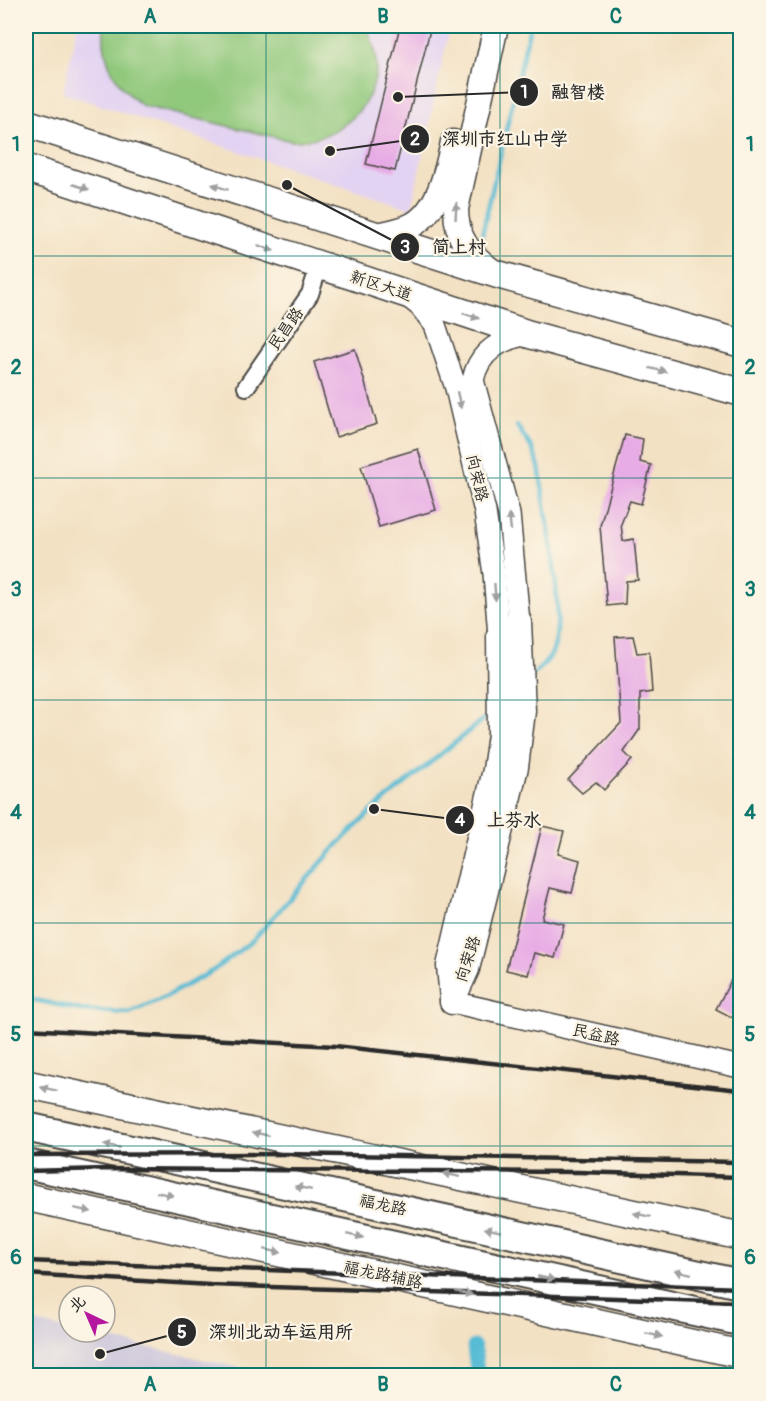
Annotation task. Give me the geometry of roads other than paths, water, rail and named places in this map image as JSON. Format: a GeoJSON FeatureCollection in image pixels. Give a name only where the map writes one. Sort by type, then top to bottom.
{"type":"FeatureCollection","features":[{"type":"Feature","properties":{"kind":"highway","name":"福龙路"},"geometry":{"type":"LineString","coordinates":[[26,1126],[741,1284]]}},
{"type":"Feature","properties":{"kind":"highway"},"geometry":{"type":"LineString","coordinates":[[26,1164],[741,1321]]}},
{"type":"Feature","properties":{"kind":"main road"},"geometry":{"type":"LineString","coordinates":[[375,236],[410,227],[434,202],[449,162],[479,26]]}},
{"type":"Feature","properties":{"kind":"main road"},"geometry":{"type":"LineString","coordinates":[[496,26],[458,195],[456,225],[471,256],[496,274]]}},
{"type":"Feature","properties":{"kind":"main road"},"geometry":{"type":"LineString","coordinates":[[26,123],[496,274],[741,343]]}},
{"type":"Feature","properties":{"kind":"main road","name":"新区大道"},"geometry":{"type":"LineString","coordinates":[[26,168],[528,334],[741,392]]}},
{"type":"Feature","properties":{"kind":"main road","name":"向荣路"},"geometry":{"type":"LineString","coordinates":[[452,1002],[467,969],[516,767],[522,711],[519,622]]}},
{"type":"Feature","properties":{"kind":"main road","name":"向荣路"},"geometry":{"type":"LineString","coordinates":[[452,1002],[449,966],[490,794],[500,735],[498,635]]}},
{"type":"Feature","properties":{"kind":"main road"},"geometry":{"type":"LineString","coordinates":[[26,1084],[741,1236]]}},
{"type":"Feature","properties":{"kind":"main road","name":"福龙路辅路"},"geometry":{"type":"LineString","coordinates":[[26,1197],[741,1354]]}},
{"type":"Feature","properties":{"kind":"street","name":"民昌路"},"geometry":{"type":"LineString","coordinates":[[246,387],[310,294],[319,266]]}},
{"type":"Feature","properties":{"kind":"street","name":"向荣路"},"geometry":{"type":"LineString","coordinates":[[406,295],[420,306],[435,325],[456,388],[485,512],[494,574],[498,635]]}},
{"type":"Feature","properties":{"kind":"street","name":"向荣路"},"geometry":{"type":"LineString","coordinates":[[519,622],[509,514],[497,464],[475,396],[473,380],[476,366],[486,353],[510,337],[528,334]]}},
{"type":"Feature","properties":{"kind":"street","name":"民益路"},"geometry":{"type":"LineString","coordinates":[[452,1002],[741,1067]]}},
{"type":"Feature","properties":{"kind":"waterway"},"geometry":{"type":"LineString","coordinates":[[480,243],[530,26]]}},
{"type":"Feature","properties":{"kind":"waterway"},"geometry":{"type":"LineString","coordinates":[[517,426],[531,447],[539,466],[556,590],[556,637],[552,653],[531,677]]}},
{"type":"Feature","properties":{"kind":"waterway"},"geometry":{"type":"LineString","coordinates":[[26,998],[81,1010],[129,1013],[165,997],[214,970],[253,940],[338,844],[374,809],[491,713]]}},
{"type":"Feature","properties":{"kind":"waterway"},"geometry":{"type":"LineString","coordinates":[[474,1347],[477,1370],[481,1376]]}},
{"type":"Feature","properties":{"kind":"railway"},"geometry":{"type":"LineString","coordinates":[[26,1029],[335,1046],[740,1090]]}},
{"type":"Feature","properties":{"kind":"railway"},"geometry":{"type":"LineString","coordinates":[[26,1155],[285,1154],[740,1162]]}},
{"type":"Feature","properties":{"kind":"railway"},"geometry":{"type":"LineString","coordinates":[[26,1171],[106,1169],[578,1172],[740,1177]]}},
{"type":"Feature","properties":{"kind":"railway"},"geometry":{"type":"LineString","coordinates":[[26,1261],[740,1288]]}},
{"type":"Feature","properties":{"kind":"railway"},"geometry":{"type":"LineString","coordinates":[[26,1274],[210,1285],[740,1302]]}},
{"type":"Feature","properties":{"kind":"place","name":"融智楼"},"geometry":{"type":"Point","coordinates":[398,97]}},
{"type":"Feature","properties":{"kind":"place","name":"深圳市红山中学"},"geometry":{"type":"Point","coordinates":[330,151]}},
{"type":"Feature","properties":{"kind":"place","name":"简上村"},"geometry":{"type":"Point","coordinates":[287,185]}},
{"type":"Feature","properties":{"kind":"place","name":"上芬水"},"geometry":{"type":"Point","coordinates":[374,809]}},
{"type":"Feature","properties":{"kind":"place","name":"深圳北动车运用所"},"geometry":{"type":"Point","coordinates":[100,1354]}}]}
